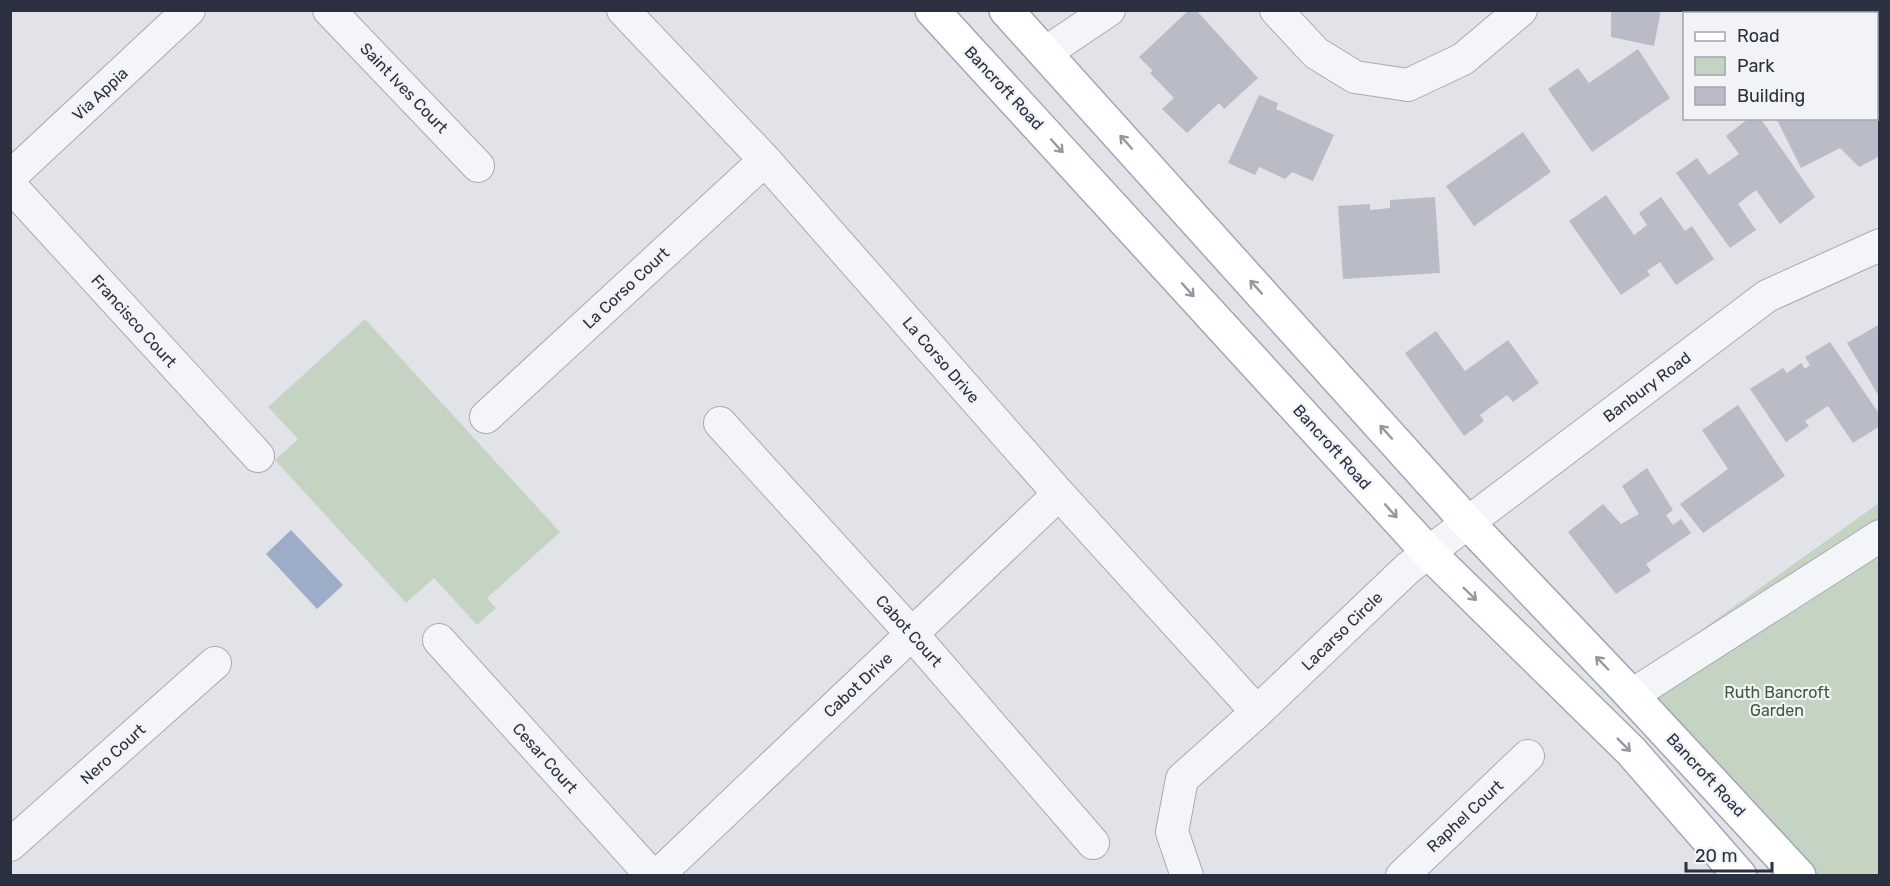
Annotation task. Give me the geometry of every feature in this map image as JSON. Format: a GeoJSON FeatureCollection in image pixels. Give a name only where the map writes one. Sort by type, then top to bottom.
{"type":"FeatureCollection","features":[{"type":"Feature","properties":{"kind":"main road","name":"Bancroft Road"},"geometry":{"type":"LineString","coordinates":[[932,10],[1428,552],[1631,751],[1740,876]]}},
{"type":"Feature","properties":{"kind":"main road","name":"Bancroft Road"},"geometry":{"type":"LineString","coordinates":[[1006,10],[1468,523],[1799,876]]}},
{"type":"Feature","properties":{"kind":"street","name":"Via Appia"},"geometry":{"type":"LineString","coordinates":[[10,177],[189,10]]}},
{"type":"Feature","properties":{"kind":"street","name":"Saint Ives Court"},"geometry":{"type":"LineString","coordinates":[[329,10],[478,166]]}},
{"type":"Feature","properties":{"kind":"street","name":"La Corso Drive"},"geometry":{"type":"LineString","coordinates":[[622,10],[765,160],[1059,494],[1257,712]]}},
{"type":"Feature","properties":{"kind":"street"},"geometry":{"type":"LineString","coordinates":[[1045,52],[1108,10]]}},
{"type":"Feature","properties":{"kind":"street"},"geometry":{"type":"LineString","coordinates":[[1276,10],[1316,53],[1355,77],[1408,85],[1463,59],[1521,10]]}},
{"type":"Feature","properties":{"kind":"street","name":"La Corso Court"},"geometry":{"type":"LineString","coordinates":[[486,417],[765,160]]}},
{"type":"Feature","properties":{"kind":"street","name":"Francisco Court"},"geometry":{"type":"LineString","coordinates":[[10,185],[258,456]]}},
{"type":"Feature","properties":{"kind":"street","name":"Banbury Road"},"geometry":{"type":"LineString","coordinates":[[1428,552],[1767,296],[1880,245]]}},
{"type":"Feature","properties":{"kind":"street","name":"Cabot Court"},"geometry":{"type":"LineString","coordinates":[[720,423],[912,634],[1093,843]]}},
{"type":"Feature","properties":{"kind":"street","name":"Cabot Drive"},"geometry":{"type":"LineString","coordinates":[[657,876],[1059,494]]}},
{"type":"Feature","properties":{"kind":"street"},"geometry":{"type":"LineString","coordinates":[[1632,696],[1880,536]]}},
{"type":"Feature","properties":{"kind":"street","name":"Lacarso Circle"},"geometry":{"type":"LineString","coordinates":[[1187,876],[1172,832],[1182,779],[1257,712],[1408,568],[1428,552]]}},
{"type":"Feature","properties":{"kind":"street","name":"Cesar Court"},"geometry":{"type":"LineString","coordinates":[[439,639],[652,876]]}},
{"type":"Feature","properties":{"kind":"street","name":"Nero Court"},"geometry":{"type":"LineString","coordinates":[[10,846],[214,663]]}},
{"type":"Feature","properties":{"kind":"street","name":"Raphel Court"},"geometry":{"type":"LineString","coordinates":[[1401,876],[1528,756]]}},
{"type":"Feature","properties":{"kind":"green space"},"geometry":{"type":"Polygon","coordinates":[[[365,319],[560,532],[487,598],[496,608],[477,625],[434,578],[406,603],[275,460],[298,439],[268,407],[365,319]]]}},
{"type":"Feature","properties":{"kind":"green space","name":"Ruth Bancroft Garden"},"geometry":{"type":"Polygon","coordinates":[[[1879,503],[1879,875],[1799,875],[1623,686],[1879,503]]]}},
{"type":"Feature","properties":{"kind":"water"},"geometry":{"type":"Polygon","coordinates":[[[291,530],[343,585],[317,609],[266,554],[291,530]]]}},
{"type":"Feature","properties":{"kind":"building"},"geometry":{"type":"Polygon","coordinates":[[[1189,10],[1196,10],[1258,78],[1224,109],[1219,103],[1187,133],[1162,109],[1174,98],[1150,73],[1153,71],[1139,57],[1189,10]]]}},
{"type":"Feature","properties":{"kind":"building"},"geometry":{"type":"Polygon","coordinates":[[[1611,10],[1661,10],[1654,46],[1611,37],[1611,10]]]}},
{"type":"Feature","properties":{"kind":"building"},"geometry":{"type":"Polygon","coordinates":[[[1704,10],[1743,10],[1744,12],[1704,12],[1704,10]]]}},
{"type":"Feature","properties":{"kind":"building"},"geometry":{"type":"Polygon","coordinates":[[[1638,49],[1670,98],[1592,152],[1548,89],[1578,68],[1589,83],[1638,49]]]}},
{"type":"Feature","properties":{"kind":"building"},"geometry":{"type":"Polygon","coordinates":[[[1259,95],[1278,103],[1276,109],[1334,135],[1313,181],[1292,172],[1285,179],[1259,167],[1255,175],[1228,163],[1259,95]]]}},
{"type":"Feature","properties":{"kind":"building"},"geometry":{"type":"Polygon","coordinates":[[[1878,118],[1880,156],[1859,167],[1840,148],[1801,168],[1777,120],[1878,120],[1878,118]]]}},
{"type":"Feature","properties":{"kind":"building"},"geometry":{"type":"Polygon","coordinates":[[[1746,120],[1761,120],[1815,197],[1780,224],[1756,190],[1738,204],[1756,230],[1730,248],[1676,173],[1697,158],[1709,175],[1739,154],[1726,136],[1746,120]]]}},
{"type":"Feature","properties":{"kind":"building"},"geometry":{"type":"Polygon","coordinates":[[[1523,132],[1551,172],[1474,226],[1446,186],[1523,132]]]}},
{"type":"Feature","properties":{"kind":"building"},"geometry":{"type":"Polygon","coordinates":[[[1606,195],[1634,235],[1647,225],[1639,213],[1661,197],[1685,231],[1692,226],[1714,259],[1676,285],[1660,262],[1647,271],[1650,275],[1621,295],[1569,221],[1606,195]]]}},
{"type":"Feature","properties":{"kind":"building"},"geometry":{"type":"Polygon","coordinates":[[[1435,197],[1440,273],[1343,279],[1338,206],[1370,204],[1370,210],[1390,208],[1390,200],[1435,197]]]}},
{"type":"Feature","properties":{"kind":"building"},"geometry":{"type":"Polygon","coordinates":[[[1880,324],[1880,398],[1847,343],[1880,324]]]}},
{"type":"Feature","properties":{"kind":"building"},"geometry":{"type":"Polygon","coordinates":[[[1436,331],[1465,371],[1508,340],[1539,383],[1513,402],[1507,395],[1480,415],[1484,421],[1464,436],[1405,353],[1436,331]]]}},
{"type":"Feature","properties":{"kind":"building"},"geometry":{"type":"Polygon","coordinates":[[[1830,342],[1880,415],[1880,426],[1853,443],[1828,406],[1805,421],[1809,426],[1786,442],[1750,389],[1783,368],[1787,373],[1801,363],[1805,369],[1810,365],[1805,357],[1830,342]]]}},
{"type":"Feature","properties":{"kind":"building"},"geometry":{"type":"Polygon","coordinates":[[[1738,405],[1785,476],[1703,533],[1680,504],[1728,469],[1702,430],[1738,405]]]}},
{"type":"Feature","properties":{"kind":"building"},"geometry":{"type":"Polygon","coordinates":[[[1647,468],[1673,510],[1666,515],[1673,525],[1681,519],[1691,533],[1646,564],[1651,571],[1616,594],[1568,532],[1603,504],[1621,524],[1639,514],[1622,486],[1647,468]]]}}]}
